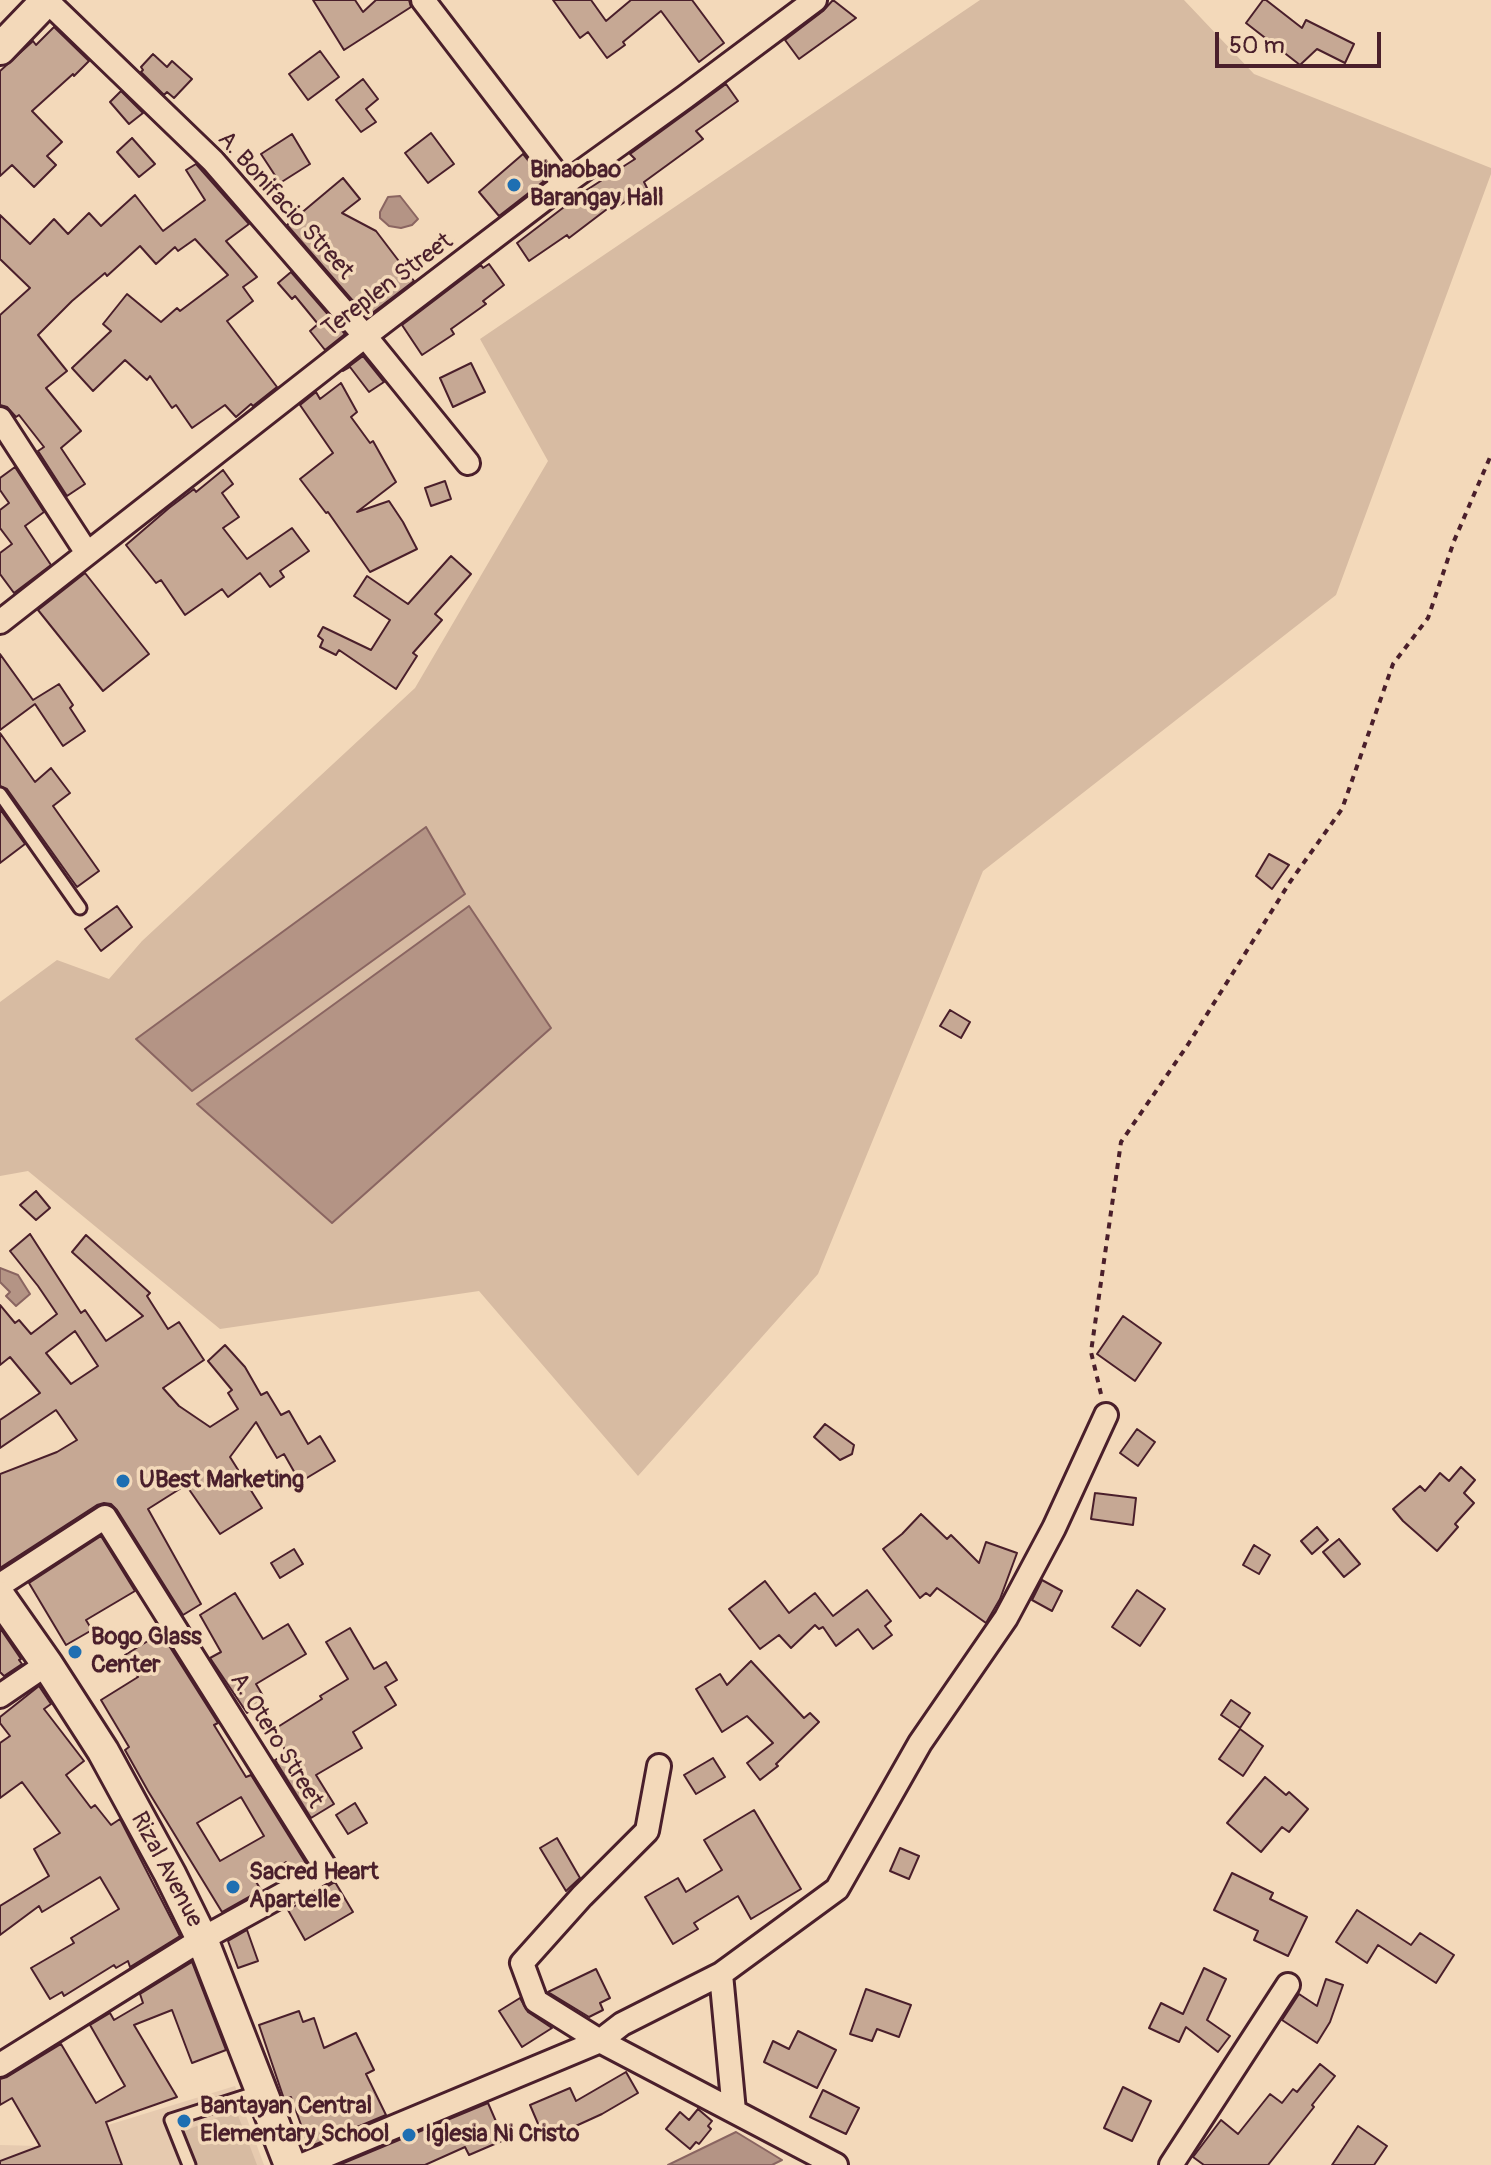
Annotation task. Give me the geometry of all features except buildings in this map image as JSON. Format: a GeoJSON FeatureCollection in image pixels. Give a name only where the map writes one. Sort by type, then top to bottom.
{"type":"FeatureCollection","features":[{"type":"Feature","properties":{"kind":"main road"},"geometry":{"type":"LineString","coordinates":[[0,49],[47,0]]}},
{"type":"Feature","properties":{"kind":"main road","name":"Rizal Avenue"},"geometry":{"type":"LineString","coordinates":[[0,1597],[103,1751],[170,1874],[202,1939],[290,2165]]}},
{"type":"Feature","properties":{"kind":"street","name":"A. Bonifacio Street"},"geometry":{"type":"LineString","coordinates":[[47,0],[213,161],[365,336],[468,463]]}},
{"type":"Feature","properties":{"kind":"street"},"geometry":{"type":"LineString","coordinates":[[423,0],[564,184]]}},
{"type":"Feature","properties":{"kind":"street","name":"Tereplen Street"},"geometry":{"type":"LineString","coordinates":[[0,622],[564,184],[815,0]]}},
{"type":"Feature","properties":{"kind":"street"},"geometry":{"type":"LineString","coordinates":[[0,419],[87,553]]}},
{"type":"Feature","properties":{"kind":"street"},"geometry":{"type":"LineString","coordinates":[[303,2165],[600,2041],[622,2024],[721,1974],[837,1889],[920,1743],[1006,1618],[1054,1528],[1106,1415]]}},
{"type":"Feature","properties":{"kind":"street","name":"A. Otero Street"},"geometry":{"type":"LineString","coordinates":[[0,1585],[105,1517],[327,1870],[202,1939]]}},
{"type":"Feature","properties":{"kind":"street"},"geometry":{"type":"LineString","coordinates":[[0,1696],[47,1664]]}},
{"type":"Feature","properties":{"kind":"street"},"geometry":{"type":"LineString","coordinates":[[659,1766],[647,1831],[582,1896],[522,1963],[536,2001],[600,2041],[836,2165]]}},
{"type":"Feature","properties":{"kind":"street"},"geometry":{"type":"LineString","coordinates":[[0,2065],[202,1939]]}},
{"type":"Feature","properties":{"kind":"street"},"geometry":{"type":"LineString","coordinates":[[721,1974],[734,2111]]}},
{"type":"Feature","properties":{"kind":"street"},"geometry":{"type":"LineString","coordinates":[[1171,2165],[1288,1985]]}},
{"type":"Feature","properties":{"kind":"lane"},"geometry":{"type":"LineString","coordinates":[[0,794],[80,908]]}},
{"type":"Feature","properties":{"kind":"lane"},"geometry":{"type":"LineString","coordinates":[[189,2165],[171,2120],[262,2090]]}},
{"type":"Feature","properties":{"kind":"path"},"geometry":{"type":"LineString","coordinates":[[1106,1415],[1091,1352],[1121,1142],[1187,1046],[1290,882],[1342,809],[1393,664],[1428,618],[1454,541],[1491,455]]}},
{"type":"Feature","properties":{"kind":"shaded area"},"geometry":{"type":"Polygon","coordinates":[[[980,0],[1184,0],[1254,74],[1491,168],[1336,595],[983,871],[818,1274],[638,1476],[479,1291],[220,1329],[28,1171],[0,1176],[0,1002],[57,960],[109,979],[142,941],[415,688],[548,461],[480,339],[980,0]]]}},
{"type":"Feature","properties":{"kind":"shaded area"},"geometry":{"type":"Polygon","coordinates":[[[400,196],[418,219],[412,225],[401,228],[389,226],[380,218],[388,197],[400,196]]]}},
{"type":"Feature","properties":{"kind":"shaded area"},"geometry":{"type":"Polygon","coordinates":[[[426,827],[465,894],[192,1091],[136,1039],[426,827]]]}},
{"type":"Feature","properties":{"kind":"shaded area"},"geometry":{"type":"Polygon","coordinates":[[[469,906],[551,1028],[332,1223],[197,1104],[469,906]]]}},
{"type":"Feature","properties":{"kind":"shaded area"},"geometry":{"type":"Polygon","coordinates":[[[0,1268],[18,1275],[30,1294],[16,1306],[6,1296],[10,1292],[0,1282],[0,1268]]]}},
{"type":"Feature","properties":{"kind":"shaded area","name":"Bantayan Central Elementary School"},"geometry":{"type":"Polygon","coordinates":[[[235,2086],[264,2165],[0,2165],[0,2145],[40,2146],[235,2086]]]}},
{"type":"Feature","properties":{"kind":"shaded area"},"geometry":{"type":"Polygon","coordinates":[[[236,2110],[257,2165],[195,2165],[182,2132],[236,2110]]]}},
{"type":"Feature","properties":{"kind":"shaded area"},"geometry":{"type":"Polygon","coordinates":[[[736,2132],[782,2160],[772,2165],[668,2165],[736,2132]]]}},
{"type":"Feature","properties":{"kind":"place","name":"Binaobao Barangay Hall"},"geometry":{"type":"Point","coordinates":[514,185]}},
{"type":"Feature","properties":{"kind":"place","name":"UBest Marketing"},"geometry":{"type":"Point","coordinates":[123,1481]}},
{"type":"Feature","properties":{"kind":"place","name":"Bogo Glass Center"},"geometry":{"type":"Point","coordinates":[75,1652]}},
{"type":"Feature","properties":{"kind":"place","name":"Sacred Heart Apartelle"},"geometry":{"type":"Point","coordinates":[233,1887]}},
{"type":"Feature","properties":{"kind":"place","name":"Bantayan Central Elementary School"},"geometry":{"type":"Point","coordinates":[184,2121]}},
{"type":"Feature","properties":{"kind":"place","name":"Iglesia Ni Cristo"},"geometry":{"type":"Point","coordinates":[409,2135]}}]}
